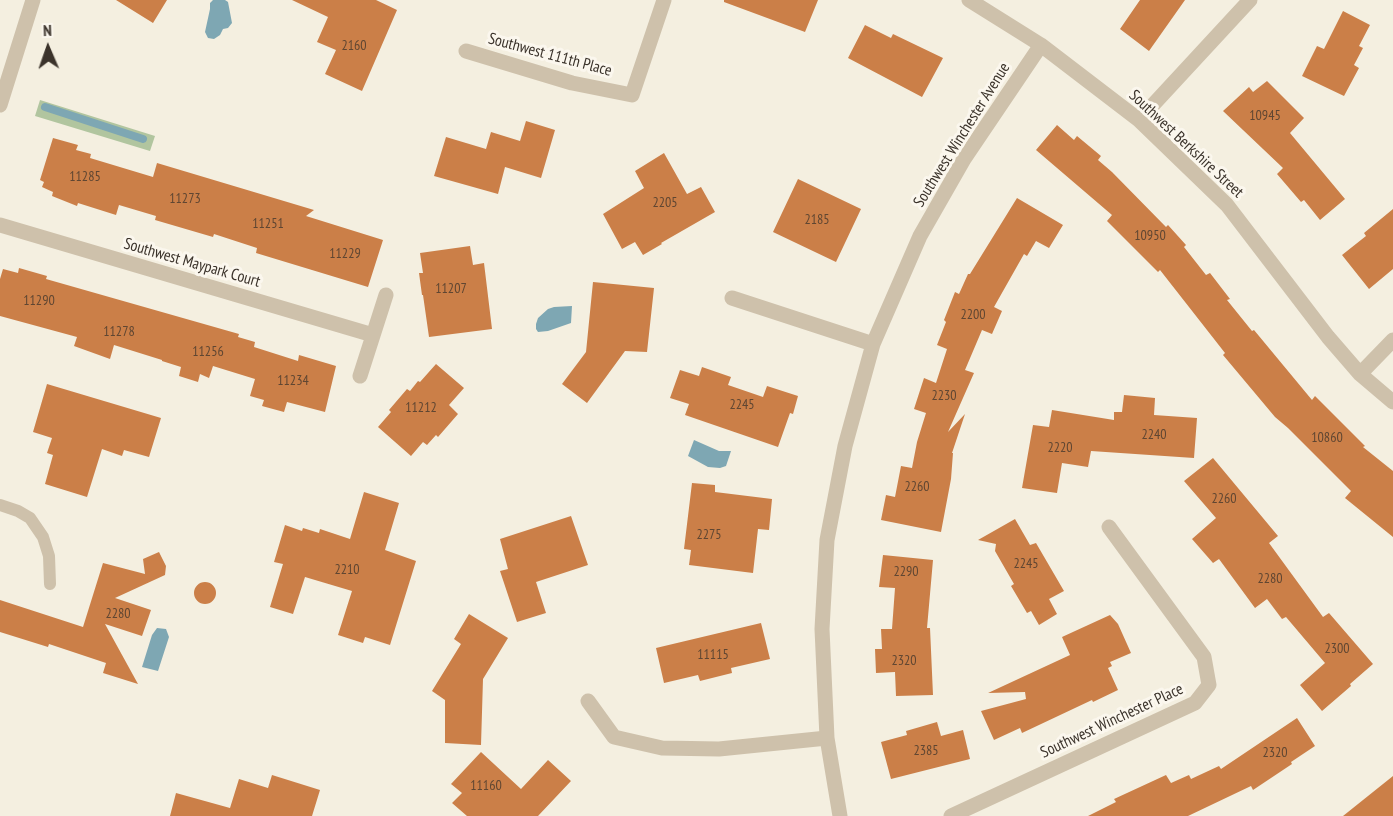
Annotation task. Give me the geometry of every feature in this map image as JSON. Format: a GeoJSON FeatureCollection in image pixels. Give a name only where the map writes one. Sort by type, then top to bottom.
{"type":"FeatureCollection","features":[{"type":"Feature","properties":{"kind":"street"},"geometry":{"type":"LineString","coordinates":[[1,96],[33,0]]}},
{"type":"Feature","properties":{"kind":"street","name":"Southwest 111th Place"},"geometry":{"type":"LineString","coordinates":[[466,51],[572,83],[632,95],[664,0]]}},
{"type":"Feature","properties":{"kind":"street","name":"Southwest Berkshire Street"},"geometry":{"type":"LineString","coordinates":[[969,0],[1041,45],[1139,120],[1227,205],[1328,337],[1360,374],[1393,402]]}},
{"type":"Feature","properties":{"kind":"street"},"geometry":{"type":"LineString","coordinates":[[1139,120],[1250,0]]}},
{"type":"Feature","properties":{"kind":"street","name":"Southwest Winchester Avenue"},"geometry":{"type":"LineString","coordinates":[[840,816],[827,738],[822,629],[827,540],[845,446],[873,344],[920,236],[964,159],[1041,45]]}},
{"type":"Feature","properties":{"kind":"street","name":"Southwest Maypark Court"},"geometry":{"type":"LineString","coordinates":[[0,225],[373,334]]}},
{"type":"Feature","properties":{"kind":"street"},"geometry":{"type":"LineString","coordinates":[[360,376],[386,295]]}},
{"type":"Feature","properties":{"kind":"street"},"geometry":{"type":"LineString","coordinates":[[732,298],[873,344]]}},
{"type":"Feature","properties":{"kind":"street"},"geometry":{"type":"LineString","coordinates":[[1360,374],[1393,340]]}},
{"type":"Feature","properties":{"kind":"street","name":"Southwest Winchester Place"},"geometry":{"type":"LineString","coordinates":[[951,816],[1195,703],[1209,685],[1204,657],[1109,527]]}},
{"type":"Feature","properties":{"kind":"street"},"geometry":{"type":"LineString","coordinates":[[588,701],[614,737],[662,748],[719,749],[827,738]]}},
{"type":"Feature","properties":{"kind":"lane"},"geometry":{"type":"LineString","coordinates":[[0,505],[30,518],[43,537],[49,556],[50,584]]}},
{"type":"Feature","properties":{"kind":"green space"},"geometry":{"type":"Polygon","coordinates":[[[40,100],[155,136],[150,151],[35,116],[40,100]]]}},
{"type":"Feature","properties":{"kind":"water"},"geometry":{"type":"Polygon","coordinates":[[[213,0],[228,2],[232,23],[214,39],[208,38],[205,32],[210,3],[213,0]]]}},
{"type":"Feature","properties":{"kind":"water"},"geometry":{"type":"Polygon","coordinates":[[[572,306],[571,323],[538,332],[536,324],[538,318],[548,309],[572,306]]]}},
{"type":"Feature","properties":{"kind":"water"},"geometry":{"type":"Polygon","coordinates":[[[694,440],[719,451],[731,451],[726,466],[708,467],[688,456],[694,440]]]}},
{"type":"Feature","properties":{"kind":"water"},"geometry":{"type":"Polygon","coordinates":[[[157,628],[166,629],[169,637],[158,671],[142,667],[152,635],[157,628]]]}},
{"type":"Feature","properties":{"kind":"building"},"geometry":{"type":"Polygon","coordinates":[[[116,0],[167,0],[153,23],[116,0]]]}},
{"type":"Feature","properties":{"kind":"building"},"geometry":{"type":"Polygon","coordinates":[[[292,0],[376,0],[397,10],[362,91],[325,74],[336,50],[317,42],[328,17],[292,0]]]}},
{"type":"Feature","properties":{"kind":"building"},"geometry":{"type":"Polygon","coordinates":[[[724,0],[818,0],[805,32],[724,2],[724,0]]]}},
{"type":"Feature","properties":{"kind":"building"},"geometry":{"type":"Polygon","coordinates":[[[1140,0],[1185,0],[1149,51],[1120,29],[1140,0]]]}},
{"type":"Feature","properties":{"kind":"building"},"geometry":{"type":"Polygon","coordinates":[[[1343,11],[1370,25],[1359,46],[1363,48],[1354,65],[1359,68],[1344,96],[1302,76],[1317,46],[1324,49],[1343,11]]]}},
{"type":"Feature","properties":{"kind":"building"},"geometry":{"type":"Polygon","coordinates":[[[865,25],[891,38],[893,34],[943,58],[922,97],[848,58],[865,25]]]}},
{"type":"Feature","properties":{"kind":"building"},"geometry":{"type":"Polygon","coordinates":[[[1267,81],[1304,118],[1290,133],[1345,199],[1320,220],[1304,200],[1301,202],[1277,174],[1283,168],[1223,111],[1249,87],[1253,92],[1267,81]]]}},
{"type":"Feature","properties":{"kind":"building"},"geometry":{"type":"Polygon","coordinates":[[[526,121],[555,130],[541,178],[505,167],[498,194],[434,176],[446,137],[486,149],[491,132],[520,141],[526,121]]]}},
{"type":"Feature","properties":{"kind":"building"},"geometry":{"type":"Polygon","coordinates":[[[1057,125],[1074,140],[1077,136],[1101,156],[1098,160],[1166,227],[1168,225],[1186,245],[1184,247],[1206,275],[1210,273],[1230,299],[1227,300],[1312,400],[1315,396],[1365,446],[1363,447],[1393,471],[1393,537],[1345,498],[1351,491],[1275,417],[1223,355],[1225,353],[1160,270],[1158,272],[1107,221],[1112,215],[1036,150],[1057,125]]]}},
{"type":"Feature","properties":{"kind":"building"},"geometry":{"type":"Polygon","coordinates":[[[53,138],[78,145],[76,150],[91,154],[90,158],[153,177],[157,163],[314,210],[306,216],[383,240],[368,287],[256,253],[257,248],[214,234],[213,237],[155,220],[156,216],[119,205],[116,215],[78,203],[77,206],[52,196],[53,192],[42,187],[44,182],[40,180],[53,138]]]}},
{"type":"Feature","properties":{"kind":"building"},"geometry":{"type":"Polygon","coordinates":[[[664,153],[687,194],[701,187],[715,212],[643,255],[635,242],[622,249],[603,214],[644,188],[635,171],[664,153]]]}},
{"type":"Feature","properties":{"kind":"building"},"geometry":{"type":"Polygon","coordinates":[[[798,179],[861,209],[836,262],[773,232],[798,179]]]}},
{"type":"Feature","properties":{"kind":"building"},"geometry":{"type":"Polygon","coordinates":[[[1017,198],[1063,225],[1049,248],[1036,241],[1027,256],[1024,254],[994,307],[1002,311],[992,334],[982,330],[965,370],[974,373],[948,432],[965,414],[952,453],[951,479],[941,532],[881,520],[886,495],[895,497],[901,466],[912,468],[926,413],[914,409],[924,378],[936,383],[947,349],[937,345],[955,292],[959,294],[968,274],[1017,198]]]}},
{"type":"Feature","properties":{"kind":"building"},"geometry":{"type":"Polygon","coordinates":[[[1393,209],[1393,269],[1369,289],[1342,255],[1366,236],[1364,233],[1393,209]]]}},
{"type":"Feature","properties":{"kind":"building"},"geometry":{"type":"Polygon","coordinates":[[[470,246],[473,265],[484,263],[492,329],[429,337],[419,273],[423,273],[420,253],[470,246]]]}},
{"type":"Feature","properties":{"kind":"building"},"geometry":{"type":"Polygon","coordinates":[[[19,268],[47,276],[46,279],[239,334],[238,337],[255,342],[254,347],[298,361],[299,355],[336,366],[325,412],[287,402],[284,412],[262,406],[264,400],[250,396],[255,379],[213,366],[209,378],[200,374],[198,382],[179,376],[181,367],[162,360],[114,345],[110,359],[74,346],[77,337],[0,316],[0,279],[3,269],[18,273],[19,268]]]}},
{"type":"Feature","properties":{"kind":"building"},"geometry":{"type":"Polygon","coordinates":[[[593,282],[654,288],[647,352],[625,351],[587,403],[562,384],[586,352],[593,282]]]}},
{"type":"Feature","properties":{"kind":"building"},"geometry":{"type":"Polygon","coordinates":[[[436,364],[464,388],[449,405],[458,414],[438,437],[436,435],[427,445],[423,442],[411,456],[378,427],[407,389],[410,391],[436,364]]]}},
{"type":"Feature","properties":{"kind":"building"},"geometry":{"type":"Polygon","coordinates":[[[702,367],[731,377],[728,385],[763,397],[767,386],[798,396],[793,414],[790,413],[778,447],[685,415],[689,404],[670,398],[680,370],[699,376],[702,367]]]}},
{"type":"Feature","properties":{"kind":"building"},"geometry":{"type":"Polygon","coordinates":[[[47,384],[161,418],[149,457],[124,450],[122,456],[102,449],[87,497],[45,484],[53,455],[47,453],[52,438],[33,432],[47,384]]]}},
{"type":"Feature","properties":{"kind":"building"},"geometry":{"type":"Polygon","coordinates":[[[1124,395],[1155,398],[1154,415],[1197,418],[1194,458],[1091,451],[1088,467],[1062,463],[1057,493],[1022,488],[1033,425],[1049,427],[1052,410],[1114,420],[1114,412],[1122,412],[1124,395]]]}},
{"type":"Feature","properties":{"kind":"building"},"geometry":{"type":"Polygon","coordinates":[[[1213,458],[1278,536],[1269,543],[1323,617],[1329,613],[1373,664],[1322,711],[1300,685],[1325,663],[1286,617],[1282,619],[1267,599],[1255,608],[1219,559],[1213,563],[1192,539],[1216,518],[1184,481],[1213,458]]]}},
{"type":"Feature","properties":{"kind":"building"},"geometry":{"type":"Polygon","coordinates":[[[692,483],[715,485],[715,492],[772,499],[769,530],[758,529],[753,573],[689,565],[691,550],[684,549],[692,483]]]}},
{"type":"Feature","properties":{"kind":"building"},"geometry":{"type":"Polygon","coordinates":[[[364,492],[399,503],[385,550],[416,561],[390,645],[365,637],[363,643],[338,635],[352,591],[305,577],[293,614],[270,607],[283,564],[274,562],[285,525],[302,531],[303,528],[319,533],[320,529],[350,539],[364,492]]]}},
{"type":"Feature","properties":{"kind":"building"},"geometry":{"type":"Polygon","coordinates":[[[571,516],[588,565],[536,582],[546,613],[517,622],[500,571],[508,569],[500,539],[571,516]]]}},
{"type":"Feature","properties":{"kind":"building"},"geometry":{"type":"Polygon","coordinates":[[[1015,519],[1030,545],[1036,543],[1064,591],[1049,599],[1057,614],[1039,625],[1031,611],[1027,613],[1011,586],[1014,584],[995,551],[996,544],[978,540],[1015,519]]]}},
{"type":"Feature","properties":{"kind":"building"},"geometry":{"type":"Polygon","coordinates":[[[159,552],[166,566],[165,575],[115,598],[151,610],[142,636],[105,624],[138,684],[103,673],[106,663],[49,644],[48,647],[0,632],[0,600],[83,627],[103,563],[145,574],[143,559],[159,552]]]}},
{"type":"Feature","properties":{"kind":"building"},"geometry":{"type":"Polygon","coordinates":[[[883,555],[933,560],[927,628],[930,628],[933,695],[896,696],[895,672],[876,673],[875,649],[882,649],[881,629],[892,629],[895,588],[879,587],[883,555]]]}},
{"type":"Feature","properties":{"kind":"building"},"geometry":{"type":"Polygon","coordinates":[[[205,582],[213,585],[216,593],[213,601],[205,604],[197,601],[194,593],[197,585],[205,582]]]}},
{"type":"Feature","properties":{"kind":"building"},"geometry":{"type":"Polygon","coordinates":[[[469,614],[508,638],[483,679],[481,745],[445,743],[445,700],[432,691],[461,644],[454,639],[469,614]]]}},
{"type":"Feature","properties":{"kind":"building"},"geometry":{"type":"Polygon","coordinates":[[[1110,615],[1118,624],[1131,653],[1110,662],[1112,666],[1108,668],[1118,690],[1022,733],[1020,728],[994,740],[981,711],[1026,699],[1025,692],[988,693],[1070,655],[1062,637],[1110,615]]]}},
{"type":"Feature","properties":{"kind":"building"},"geometry":{"type":"Polygon","coordinates":[[[761,623],[770,659],[731,668],[732,673],[700,681],[698,675],[664,683],[656,648],[761,623]]]}},
{"type":"Feature","properties":{"kind":"building"},"geometry":{"type":"Polygon","coordinates":[[[1297,718],[1315,746],[1253,790],[1251,786],[1188,816],[1088,816],[1116,802],[1114,799],[1166,775],[1171,783],[1189,775],[1191,779],[1219,766],[1221,769],[1297,718]]]}},
{"type":"Feature","properties":{"kind":"building"},"geometry":{"type":"Polygon","coordinates":[[[937,722],[941,736],[963,730],[970,759],[891,779],[881,742],[907,735],[906,731],[937,722]]]}},
{"type":"Feature","properties":{"kind":"building"},"geometry":{"type":"Polygon","coordinates":[[[481,752],[521,789],[548,760],[571,781],[538,816],[467,816],[452,803],[462,793],[451,784],[481,752]]]}},
{"type":"Feature","properties":{"kind":"building"},"geometry":{"type":"Polygon","coordinates":[[[272,775],[320,790],[312,816],[170,816],[176,793],[230,808],[239,779],[268,788],[272,775]]]}},
{"type":"Feature","properties":{"kind":"building"},"geometry":{"type":"Polygon","coordinates":[[[1393,776],[1393,816],[1343,816],[1393,776]]]}},
{"type":"Feature","properties":{"kind":"waterway"},"geometry":{"type":"LineString","coordinates":[[45,107],[143,139]]}}]}
